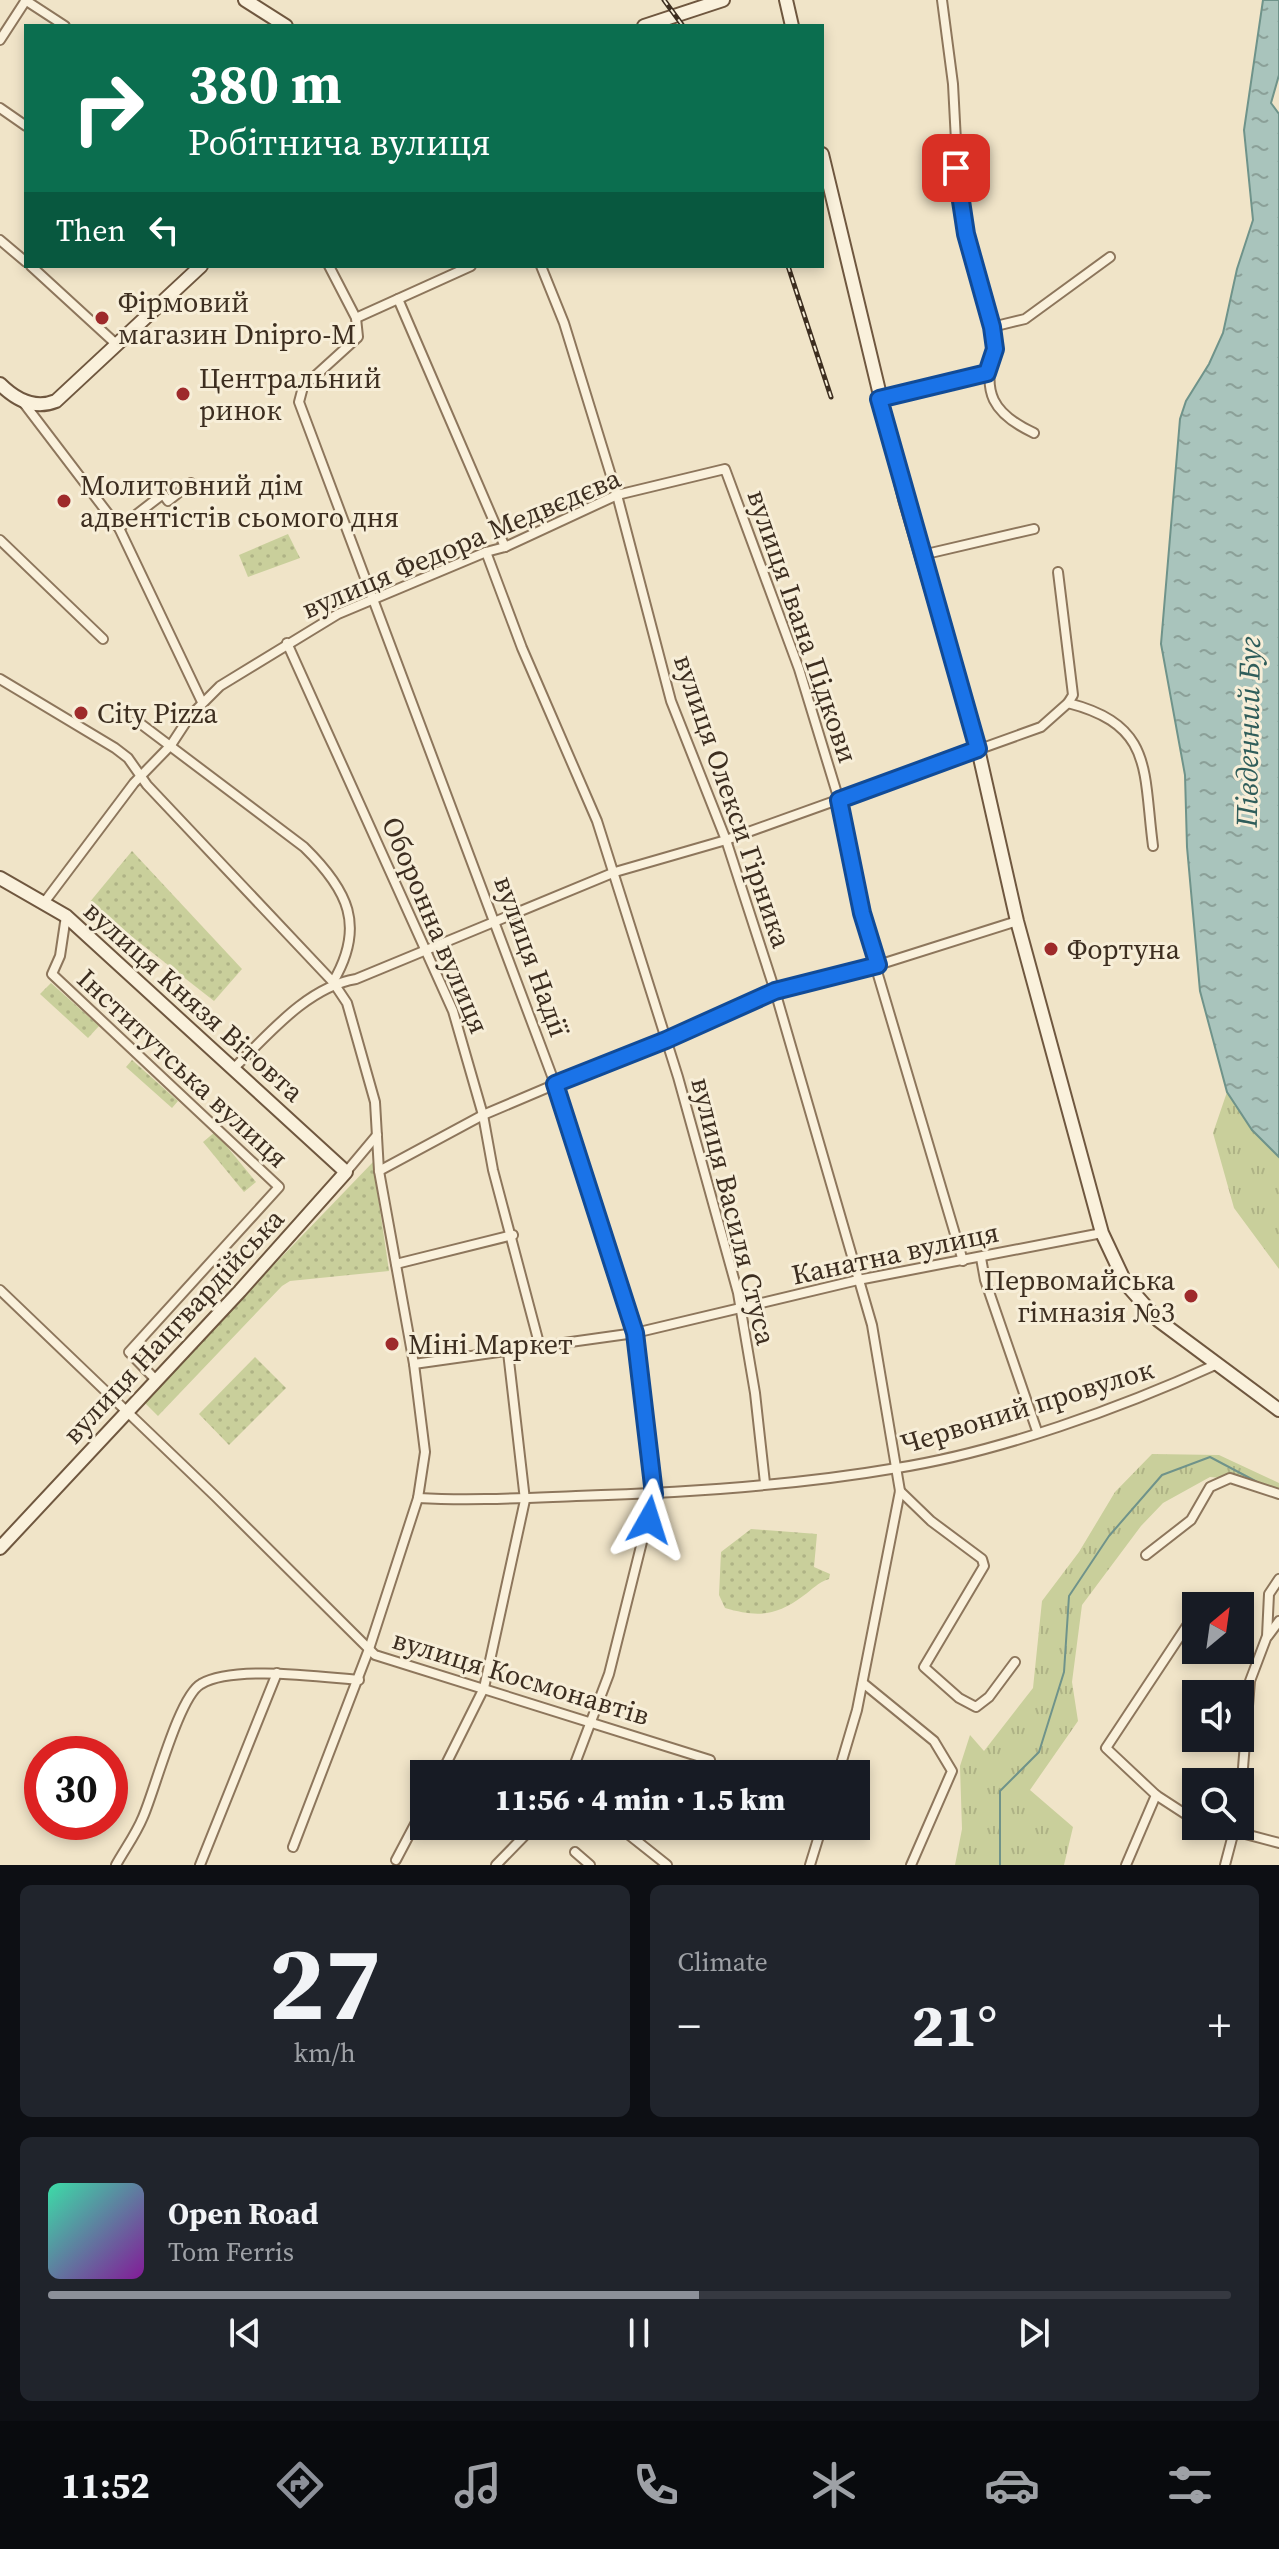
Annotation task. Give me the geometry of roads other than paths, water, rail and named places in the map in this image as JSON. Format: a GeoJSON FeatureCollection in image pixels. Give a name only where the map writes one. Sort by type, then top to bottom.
{"type":"FeatureCollection","features":[{"type":"Feature","properties":{"kind":"street"},"geometry":{"type":"LineString","coordinates":[[0,40],[26,0],[62,24]]}},
{"type":"Feature","properties":{"kind":"street"},"geometry":{"type":"LineString","coordinates":[[245,0],[283,24]]}},
{"type":"Feature","properties":{"kind":"street"},"geometry":{"type":"LineString","coordinates":[[650,24],[723,0]]}},
{"type":"Feature","properties":{"kind":"street"},"geometry":{"type":"LineString","coordinates":[[786,0],[792,24]]}},
{"type":"Feature","properties":{"kind":"street"},"geometry":{"type":"LineString","coordinates":[[942,0],[953,84],[959,198],[995,349],[987,373],[990,390],[1000,412],[1034,433]]}},
{"type":"Feature","properties":{"kind":"street"},"geometry":{"type":"LineString","coordinates":[[0,108],[24,125]]}},
{"type":"Feature","properties":{"kind":"street"},"geometry":{"type":"LineString","coordinates":[[824,163],[879,399],[978,749],[1017,921],[1102,1233],[1126,1284],[1150,1311],[1215,1365],[1279,1410]]}},
{"type":"Feature","properties":{"kind":"street"},"geometry":{"type":"LineString","coordinates":[[0,240],[24,260]]}},
{"type":"Feature","properties":{"kind":"street"},"geometry":{"type":"LineString","coordinates":[[992,327],[1025,319],[1110,257]]}},
{"type":"Feature","properties":{"kind":"street"},"geometry":{"type":"LineString","coordinates":[[33,268],[115,343]]}},
{"type":"Feature","properties":{"kind":"street"},"geometry":{"type":"LineString","coordinates":[[23,401],[43,405],[56,401],[199,268]]}},
{"type":"Feature","properties":{"kind":"street"},"geometry":{"type":"LineString","coordinates":[[330,268],[356,318],[467,268]]}},
{"type":"Feature","properties":{"kind":"street","name":"вулиця Олекси Гірника"},"geometry":{"type":"LineString","coordinates":[[542,268],[564,323],[617,495],[671,701],[726,840],[775,991],[872,1325],[900,1491],[863,1683],[842,1760]]}},
{"type":"Feature","properties":{"kind":"street"},"geometry":{"type":"LineString","coordinates":[[398,299],[505,547]]}},
{"type":"Feature","properties":{"kind":"street","name":"вулиця Надії"},"geometry":{"type":"LineString","coordinates":[[356,318],[358,337],[309,381],[299,397],[496,919],[555,1084],[635,1333],[654,1494],[637,1571],[593,1722],[577,1760]]}},
{"type":"Feature","properties":{"kind":"street"},"geometry":{"type":"LineString","coordinates":[[879,399],[987,373]]}},
{"type":"Feature","properties":{"kind":"street"},"geometry":{"type":"LineString","coordinates":[[0,384],[23,401],[119,528],[202,702]]}},
{"type":"Feature","properties":{"kind":"street","name":"вулиця Федора Медвєдєва"},"geometry":{"type":"LineString","coordinates":[[43,904],[140,776],[171,745],[202,702],[220,686],[287,643],[338,614],[486,552],[505,547],[617,495],[725,469]]}},
{"type":"Feature","properties":{"kind":"street","name":"вулиця Івана Підкови"},"geometry":{"type":"LineString","coordinates":[[725,469],[799,669],[839,800],[862,913],[963,1261]]}},
{"type":"Feature","properties":{"kind":"street"},"geometry":{"type":"LineString","coordinates":[[119,528],[163,494],[168,501],[191,483]]}},
{"type":"Feature","properties":{"kind":"street"},"geometry":{"type":"LineString","coordinates":[[922,555],[1034,529]]}},
{"type":"Feature","properties":{"kind":"street"},"geometry":{"type":"LineString","coordinates":[[0,540],[103,639]]}},
{"type":"Feature","properties":{"kind":"street","name":"вулиця Василя Стуса"},"geometry":{"type":"LineString","coordinates":[[486,552],[615,872],[666,1040],[741,1310],[765,1483]]}},
{"type":"Feature","properties":{"kind":"street"},"geometry":{"type":"LineString","coordinates":[[333,982],[356,979],[615,872],[726,840],[1041,727],[1073,695],[1058,572]]}},
{"type":"Feature","properties":{"kind":"street","name":"Оборонна вулиця"},"geometry":{"type":"LineString","coordinates":[[287,643],[453,1011],[483,1115],[493,1170],[513,1235],[540,1347]]}},
{"type":"Feature","properties":{"kind":"street"},"geometry":{"type":"LineString","coordinates":[[0,679],[128,758],[140,776],[333,982],[347,1003],[375,1102],[379,1171],[414,1364],[425,1452],[418,1498],[359,1680],[293,1847]]}},
{"type":"Feature","properties":{"kind":"street"},"geometry":{"type":"LineString","coordinates":[[1068,703],[1108,716],[1134,740],[1141,758],[1153,846]]}},
{"type":"Feature","properties":{"kind":"street"},"geometry":{"type":"LineString","coordinates":[[137,721],[228,787],[322,865],[338,889],[353,931],[333,982],[278,1025],[233,1069]]}},
{"type":"Feature","properties":{"kind":"street","name":"вулиця Князя Вітовта"},"geometry":{"type":"LineString","coordinates":[[0,878],[66,916],[346,1172]]}},
{"type":"Feature","properties":{"kind":"street","name":"Інститутська вулиця"},"geometry":{"type":"LineString","coordinates":[[66,916],[60,956],[52,974],[279,1187],[129,1352],[156,1380]]}},
{"type":"Feature","properties":{"kind":"street"},"geometry":{"type":"LineString","coordinates":[[379,1171],[483,1115],[666,1040],[775,991],[878,965],[1017,921]]}},
{"type":"Feature","properties":{"kind":"street","name":"вулиця Нацгвардійська"},"geometry":{"type":"LineString","coordinates":[[0,1548],[126,1414],[378,1134]]}},
{"type":"Feature","properties":{"kind":"street","name":"Канатна вулиця"},"geometry":{"type":"LineString","coordinates":[[414,1364],[635,1333],[858,1280],[1102,1233]]}},
{"type":"Feature","properties":{"kind":"street"},"geometry":{"type":"LineString","coordinates":[[396,1264],[513,1235]]}},
{"type":"Feature","properties":{"kind":"street"},"geometry":{"type":"LineString","coordinates":[[981,1258],[1037,1431]]}},
{"type":"Feature","properties":{"kind":"street","name":"вулиця Космонавтів"},"geometry":{"type":"LineString","coordinates":[[0,1290],[375,1655],[710,1760]]}},
{"type":"Feature","properties":{"kind":"street"},"geometry":{"type":"LineString","coordinates":[[448,1760],[484,1688],[525,1500],[508,1352]]}},
{"type":"Feature","properties":{"kind":"street","name":"Червоний провулок"},"geometry":{"type":"LineString","coordinates":[[418,1498],[525,1500],[654,1494],[896,1468],[1037,1431],[1173,1384],[1215,1365]]}},
{"type":"Feature","properties":{"kind":"street"},"geometry":{"type":"LineString","coordinates":[[1146,1555],[1191,1520],[1210,1487],[1230,1478],[1279,1494]]}},
{"type":"Feature","properties":{"kind":"street"},"geometry":{"type":"LineString","coordinates":[[900,1491],[931,1521],[982,1559],[984,1566],[924,1667],[959,1698],[976,1707],[989,1697],[1015,1662]]}},
{"type":"Feature","properties":{"kind":"street"},"geometry":{"type":"LineString","coordinates":[[1267,1636],[1269,1594],[1279,1579]]}},
{"type":"Feature","properties":{"kind":"street"},"geometry":{"type":"LineString","coordinates":[[1243,1768],[1250,1681],[1267,1636],[1279,1621]]}},
{"type":"Feature","properties":{"kind":"street"},"geometry":{"type":"LineString","coordinates":[[1182,1633],[1106,1748],[1156,1795],[1182,1812]]}},
{"type":"Feature","properties":{"kind":"street"},"geometry":{"type":"LineString","coordinates":[[116,1865],[143,1819],[197,1685],[211,1680],[277,1673],[359,1680]]}},
{"type":"Feature","properties":{"kind":"street"},"geometry":{"type":"LineString","coordinates":[[200,1865],[277,1673]]}},
{"type":"Feature","properties":{"kind":"street"},"geometry":{"type":"LineString","coordinates":[[863,1683],[934,1741],[952,1771],[911,1865]]}},
{"type":"Feature","properties":{"kind":"street"},"geometry":{"type":"LineString","coordinates":[[1126,1865],[1156,1795]]}},
{"type":"Feature","properties":{"kind":"street"},"geometry":{"type":"LineString","coordinates":[[396,1860],[410,1834]]}},
{"type":"Feature","properties":{"kind":"street"},"geometry":{"type":"LineString","coordinates":[[1254,1835],[1279,1843]]}},
{"type":"Feature","properties":{"kind":"street"},"geometry":{"type":"LineString","coordinates":[[496,1865],[520,1840]]}},
{"type":"Feature","properties":{"kind":"street"},"geometry":{"type":"LineString","coordinates":[[636,1840],[667,1865]]}},
{"type":"Feature","properties":{"kind":"street"},"geometry":{"type":"LineString","coordinates":[[810,1865],[818,1840]]}},
{"type":"Feature","properties":{"kind":"street"},"geometry":{"type":"LineString","coordinates":[[1225,1865],[1231,1840]]}},
{"type":"Feature","properties":{"kind":"street"},"geometry":{"type":"LineString","coordinates":[[575,1852],[590,1865]]}},
{"type":"Feature","properties":{"kind":"water","name":"Південний Буг"},"geometry":{"type":"Polygon","coordinates":[[[1263,0],[1279,0],[1279,75],[1271,103],[1279,114],[1279,1157],[1252,1130],[1227,1092],[1200,991],[1187,847],[1185,775],[1161,644],[1180,419],[1186,401],[1209,364],[1223,333],[1237,269],[1253,220],[1244,130],[1263,0]]]}},
{"type":"Feature","properties":{"kind":"waterway"},"geometry":{"type":"LineString","coordinates":[[1000,1865],[1000,1791],[1039,1752],[1064,1672],[1069,1596],[1109,1536],[1162,1475],[1210,1457],[1261,1484]]}},
{"type":"Feature","properties":{"kind":"railway"},"geometry":{"type":"LineString","coordinates":[[664,0],[682,24]]}},
{"type":"Feature","properties":{"kind":"railway"},"geometry":{"type":"LineString","coordinates":[[789,268],[831,397]]}},
{"type":"Feature","properties":{"kind":"place","name":"Фірмовий магазин Dnipro-M"},"geometry":{"type":"Point","coordinates":[102,318]}},
{"type":"Feature","properties":{"kind":"place","name":"Центральний ринок"},"geometry":{"type":"Point","coordinates":[183,394]}},
{"type":"Feature","properties":{"kind":"place","name":"Молитовний дім адвентістів сьомого дня"},"geometry":{"type":"Point","coordinates":[64,501]}},
{"type":"Feature","properties":{"kind":"place","name":"City Pizza"},"geometry":{"type":"Point","coordinates":[81,713]}},
{"type":"Feature","properties":{"kind":"place","name":"Фортуна"},"geometry":{"type":"Point","coordinates":[1051,949]}},
{"type":"Feature","properties":{"kind":"place","name":"Первомайська гімназія №3"},"geometry":{"type":"Point","coordinates":[1191,1296]}},
{"type":"Feature","properties":{"kind":"place","name":"Міні Маркет"},"geometry":{"type":"Point","coordinates":[392,1344]}}]}
